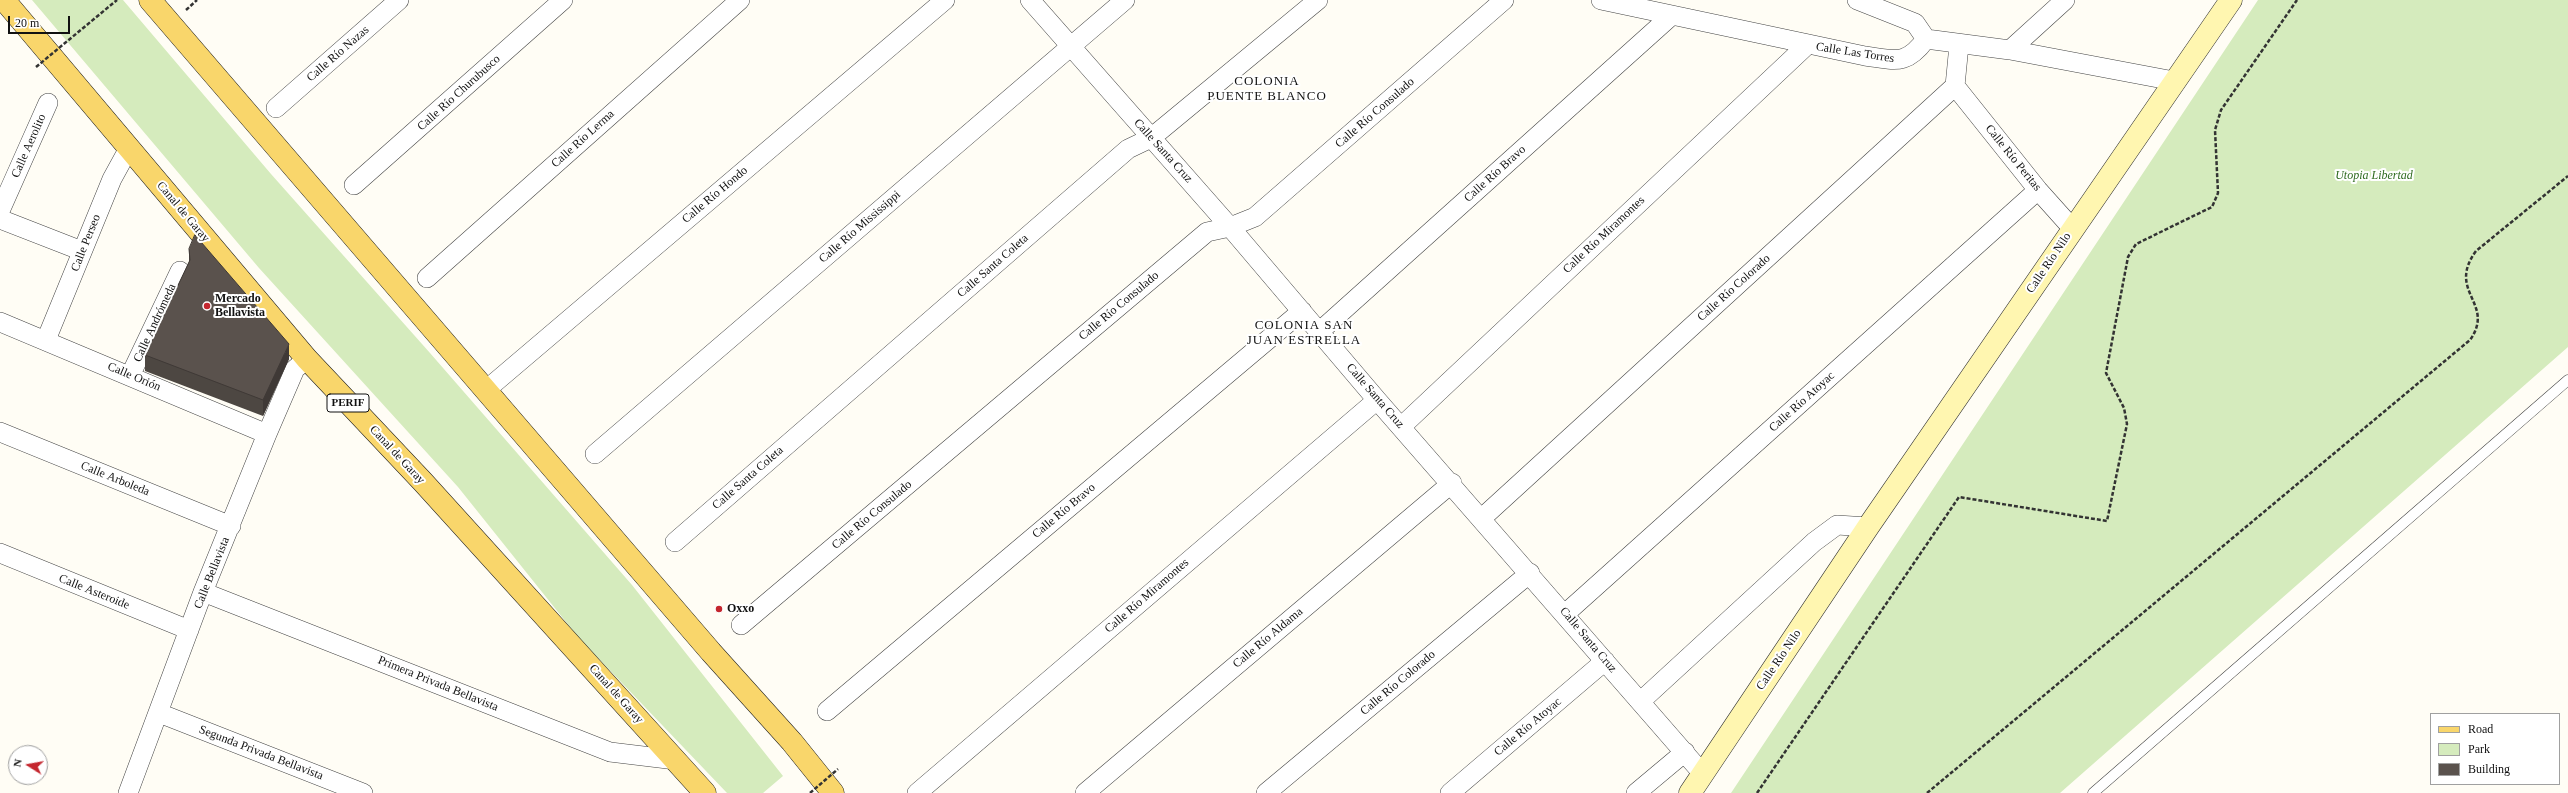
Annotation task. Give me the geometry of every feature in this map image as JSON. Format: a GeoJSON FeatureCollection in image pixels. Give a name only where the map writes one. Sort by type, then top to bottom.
{"type":"FeatureCollection","features":[{"type":"Feature","properties":{"kind":"main road","name":"Canal de Garay"},"geometry":{"type":"LineString","coordinates":[[4,0],[130,148],[301,364],[676,760],[705,793]]}},
{"type":"Feature","properties":{"kind":"main road"},"geometry":{"type":"LineString","coordinates":[[150,0],[711,652],[792,742],[833,793]]}},
{"type":"Feature","properties":{"kind":"street","name":"Calle Río Nazas"},"geometry":{"type":"LineString","coordinates":[[276,108],[399,0]]}},
{"type":"Feature","properties":{"kind":"street","name":"Calle Río Churubusco"},"geometry":{"type":"LineString","coordinates":[[354,185],[563,0]]}},
{"type":"Feature","properties":{"kind":"street","name":"Calle Río Lerma"},"geometry":{"type":"LineString","coordinates":[[427,278],[740,0]]}},
{"type":"Feature","properties":{"kind":"street","name":"Calle Río Hondo"},"geometry":{"type":"LineString","coordinates":[[486,390],[945,0]]}},
{"type":"Feature","properties":{"kind":"street","name":"Calle Santa Cruz"},"geometry":{"type":"LineString","coordinates":[[1030,0],[1230,227],[1377,400],[1402,426],[1566,613],[1605,661],[1703,774]]}},
{"type":"Feature","properties":{"kind":"street","name":"Calle Río Mississippi"},"geometry":{"type":"LineString","coordinates":[[595,454],[1125,0]]}},
{"type":"Feature","properties":{"kind":"street","name":"Calle Santa Coleta"},"geometry":{"type":"LineString","coordinates":[[675,542],[1128,149],[1151,138],[1318,0]]}},
{"type":"Feature","properties":{"kind":"street","name":"Calle Río Consulado"},"geometry":{"type":"LineString","coordinates":[[741,625],[1207,232],[1230,227],[1255,217],[1504,0]]}},
{"type":"Feature","properties":{"kind":"street","name":"Calle Las Torres"},"geometry":{"type":"LineString","coordinates":[[1601,0],[1807,45],[1866,56],[1900,60],[1915,54],[1926,39]]}},
{"type":"Feature","properties":{"kind":"street"},"geometry":{"type":"LineString","coordinates":[[2010,50],[2065,0]]}},
{"type":"Feature","properties":{"kind":"street","name":"Calle Río Nilo"},"geometry":{"type":"LineString","coordinates":[[1690,793],[1868,527],[2072,228],[2231,0]]}},
{"type":"Feature","properties":{"kind":"street"},"geometry":{"type":"LineString","coordinates":[[1866,1],[1915,23],[1926,39],[1959,45],[2010,50],[2174,81]]}},
{"type":"Feature","properties":{"kind":"street","name":"Calle Río Bravo"},"geometry":{"type":"LineString","coordinates":[[1319,332],[1671,16]]}},
{"type":"Feature","properties":{"kind":"street","name":"Calle Río Miramontes"},"geometry":{"type":"LineString","coordinates":[[1402,426],[1807,45]]}},
{"type":"Feature","properties":{"kind":"street"},"geometry":{"type":"LineString","coordinates":[[1955,86],[1959,45]]}},
{"type":"Feature","properties":{"kind":"street","name":"Calle Río Peritas"},"geometry":{"type":"LineString","coordinates":[[1955,86],[2038,190],[2072,228]]}},
{"type":"Feature","properties":{"kind":"street","name":"Calle Río Colorado"},"geometry":{"type":"LineString","coordinates":[[1482,518],[1955,86]]}},
{"type":"Feature","properties":{"kind":"street","name":"Calle Aerolito"},"geometry":{"type":"LineString","coordinates":[[0,211],[48,103]]}},
{"type":"Feature","properties":{"kind":"street","name":"Calle Perseo"},"geometry":{"type":"LineString","coordinates":[[46,340],[112,179],[130,148]]}},
{"type":"Feature","properties":{"kind":"street","name":"Calle Río Atoyac"},"geometry":{"type":"LineString","coordinates":[[1566,613],[2038,190]]}},
{"type":"Feature","properties":{"kind":"street"},"geometry":{"type":"LineString","coordinates":[[0,219],[82,251]]}},
{"type":"Feature","properties":{"kind":"street","name":"Calle Andrómeda"},"geometry":{"type":"LineString","coordinates":[[130,376],[180,270]]}},
{"type":"Feature","properties":{"kind":"street","name":"Calle Río Bravo"},"geometry":{"type":"LineString","coordinates":[[827,710],[1302,311]]}},
{"type":"Feature","properties":{"kind":"street","name":"Calle Orión"},"geometry":{"type":"LineString","coordinates":[[0,322],[267,434]]}},
{"type":"Feature","properties":{"kind":"street","name":"Calle Bellavista"},"geometry":{"type":"LineString","coordinates":[[128,793],[203,592],[267,434],[301,364]]}},
{"type":"Feature","properties":{"kind":"street","name":"Calle Río Miramontes"},"geometry":{"type":"LineString","coordinates":[[917,793],[1377,400]]}},
{"type":"Feature","properties":{"kind":"street","name":"Calle Arboleda"},"geometry":{"type":"LineString","coordinates":[[0,432],[231,526]]}},
{"type":"Feature","properties":{"kind":"street","name":"Calle Río Aldama"},"geometry":{"type":"LineString","coordinates":[[1085,793],[1452,483]]}},
{"type":"Feature","properties":{"kind":"street"},"geometry":{"type":"LineString","coordinates":[[1640,701],[1814,542],[1837,526],[1868,527]]}},
{"type":"Feature","properties":{"kind":"street","name":"Calle Asteroide"},"geometry":{"type":"LineString","coordinates":[[0,553],[189,630]]}},
{"type":"Feature","properties":{"kind":"street","name":"Calle Río Colorado"},"geometry":{"type":"LineString","coordinates":[[1266,793],[1530,573]]}},
{"type":"Feature","properties":{"kind":"street","name":"Primera Privada Bellavista"},"geometry":{"type":"LineString","coordinates":[[203,592],[610,752],[676,760]]}},
{"type":"Feature","properties":{"kind":"street","name":"Calle Río Atoyac"},"geometry":{"type":"LineString","coordinates":[[1450,793],[1605,661]]}},
{"type":"Feature","properties":{"kind":"street","name":"Segunda Privada Bellavista"},"geometry":{"type":"LineString","coordinates":[[159,713],[362,793]]}},
{"type":"Feature","properties":{"kind":"street"},"geometry":{"type":"LineString","coordinates":[[1636,793],[1685,752]]}},
{"type":"Feature","properties":{"kind":"lane"},"geometry":{"type":"LineString","coordinates":[[2093,793],[2568,380]]}},
{"type":"Feature","properties":{"kind":"path"},"geometry":{"type":"LineString","coordinates":[[36,67],[117,0]]}},
{"type":"Feature","properties":{"kind":"path"},"geometry":{"type":"LineString","coordinates":[[1757,793],[1959,497],[2107,521],[2127,424],[2124,408],[2106,373],[2128,257],[2136,244],[2212,207],[2218,193],[2215,130],[2220,110],[2297,0]]}},
{"type":"Feature","properties":{"kind":"path"},"geometry":{"type":"LineString","coordinates":[[1927,793],[2470,340],[2478,328],[2479,317],[2465,277],[2467,263],[2476,251],[2568,176]]}},
{"type":"Feature","properties":{"kind":"path"},"geometry":{"type":"LineString","coordinates":[[810,793],[838,769]]}},
{"type":"Feature","properties":{"kind":"green space"},"geometry":{"type":"Polygon","coordinates":[[[32,0],[123,0],[271,174],[430,353],[632,585],[783,776],[763,793],[727,793],[578,637],[458,487],[259,268],[32,0]]]}},
{"type":"Feature","properties":{"kind":"green space","name":"Utopia Libertad"},"geometry":{"type":"Polygon","coordinates":[[[2258,0],[2568,0],[2568,347],[2060,793],[1731,793],[2258,0]]]}},
{"type":"Feature","properties":{"kind":"building","name":"Mercado Bellavista"},"geometry":{"type":"Polygon","coordinates":[[[195,235],[289,344],[263,400],[145,355],[190,260],[189,249],[195,235]]]}},
{"type":"Feature","properties":{"kind":"place","name":"Mercado Bellavista"},"geometry":{"type":"Point","coordinates":[207,306]}},
{"type":"Feature","properties":{"kind":"place","name":"Oxxo"},"geometry":{"type":"Point","coordinates":[719,609]}},
{"type":"Feature","properties":{"kind":"district","name":"COLONIA PUENTE BLANCO"},"geometry":{"type":"Point","coordinates":[1267,90]}},
{"type":"Feature","properties":{"kind":"district","name":"COLONIA SAN JUAN ESTRELLA"},"geometry":{"type":"Point","coordinates":[1304,334]}}]}
